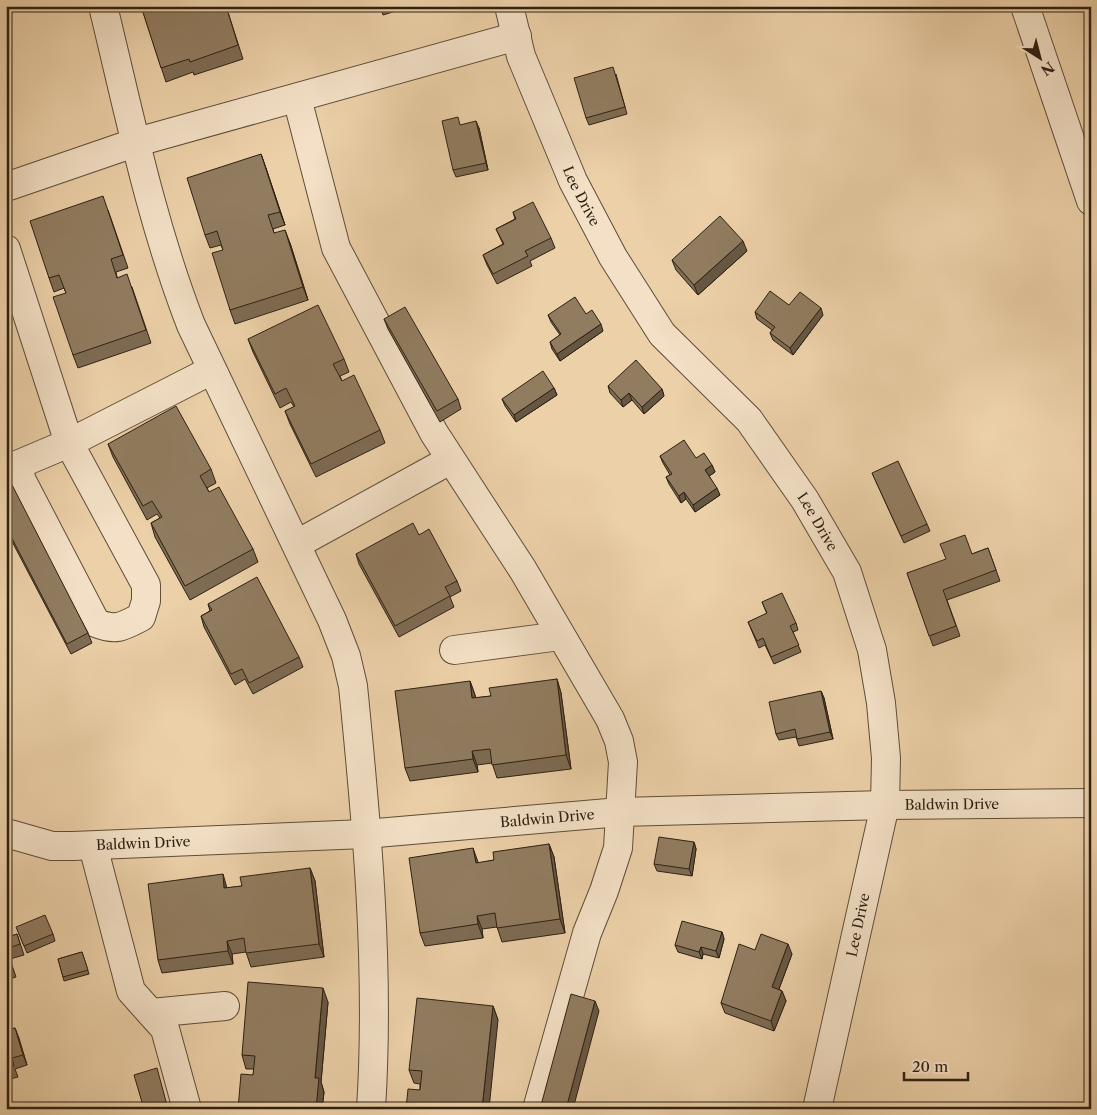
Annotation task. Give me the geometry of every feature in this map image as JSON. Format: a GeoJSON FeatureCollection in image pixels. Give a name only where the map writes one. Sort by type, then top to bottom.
{"type":"FeatureCollection","features":[{"type":"Feature","properties":{"kind":"street"},"geometry":{"type":"LineString","coordinates":[[103,6],[137,142],[144,179],[169,267],[191,325],[297,544],[332,620],[346,656],[353,686],[365,834],[372,954],[374,1066],[371,1109]]}},
{"type":"Feature","properties":{"kind":"street","name":"Lee Drive"},"geometry":{"type":"LineString","coordinates":[[509,6],[522,56],[573,181],[612,257],[662,334],[749,420],[806,500],[846,572],[872,650],[881,703],[886,758],[885,805],[816,1109]]}},
{"type":"Feature","properties":{"kind":"street"},"geometry":{"type":"LineString","coordinates":[[1025,6],[1091,201]]}},
{"type":"Feature","properties":{"kind":"street"},"geometry":{"type":"LineString","coordinates":[[6,187],[137,142],[517,36]]}},
{"type":"Feature","properties":{"kind":"street"},"geometry":{"type":"LineString","coordinates":[[297,98],[336,248],[450,460],[522,570],[610,719],[619,741],[623,762],[618,848],[587,933],[537,1109]]}},
{"type":"Feature","properties":{"kind":"street"},"geometry":{"type":"LineString","coordinates":[[6,249],[69,443],[146,585],[146,601],[141,617],[122,627],[108,628],[96,623],[19,473],[17,465],[69,443],[212,370]]}},
{"type":"Feature","properties":{"kind":"street"},"geometry":{"type":"LineString","coordinates":[[297,544],[450,460]]}},
{"type":"Feature","properties":{"kind":"street"},"geometry":{"type":"LineString","coordinates":[[454,650],[560,636]]}},
{"type":"Feature","properties":{"kind":"street","name":"Baldwin Drive"},"geometry":{"type":"LineString","coordinates":[[6,833],[52,846],[93,846],[365,834],[620,812],[885,805],[1091,803]]}},
{"type":"Feature","properties":{"kind":"street"},"geometry":{"type":"LineString","coordinates":[[93,846],[131,991],[164,1029],[186,1109]]}},
{"type":"Feature","properties":{"kind":"street"},"geometry":{"type":"LineString","coordinates":[[151,1013],[224,1006]]}},
{"type":"Feature","properties":{"kind":"building"},"geometry":{"type":"Polygon","coordinates":[[[141,6],[226,6],[238,45],[190,62],[189,59],[161,68],[141,6]]]}},
{"type":"Feature","properties":{"kind":"building"},"geometry":{"type":"Polygon","coordinates":[[[613,67],[625,107],[586,118],[574,78],[613,67]]]}},
{"type":"Feature","properties":{"kind":"building"},"geometry":{"type":"Polygon","coordinates":[[[458,117],[460,125],[476,121],[486,163],[453,170],[442,121],[458,117]]]}},
{"type":"Feature","properties":{"kind":"building"},"geometry":{"type":"Polygon","coordinates":[[[261,154],[280,212],[268,215],[274,233],[285,230],[303,287],[230,310],[212,253],[223,250],[217,231],[205,235],[187,178],[261,154]]]}},
{"type":"Feature","properties":{"kind":"building"},"geometry":{"type":"Polygon","coordinates":[[[103,196],[123,255],[111,259],[117,278],[127,274],[146,330],[73,355],[53,297],[66,293],[59,275],[49,278],[30,221],[103,196]]]}},
{"type":"Feature","properties":{"kind":"building"},"geometry":{"type":"Polygon","coordinates":[[[533,202],[551,238],[525,251],[528,256],[493,274],[483,255],[504,244],[496,229],[516,219],[513,212],[533,202]]]}},
{"type":"Feature","properties":{"kind":"building"},"geometry":{"type":"Polygon","coordinates":[[[720,216],[743,241],[694,285],[672,260],[720,216]]]}},
{"type":"Feature","properties":{"kind":"building"},"geometry":{"type":"Polygon","coordinates":[[[770,291],[789,305],[800,292],[821,308],[790,348],[770,333],[775,327],[755,312],[770,291]]]}},
{"type":"Feature","properties":{"kind":"building"},"geometry":{"type":"Polygon","coordinates":[[[575,297],[586,314],[592,310],[601,324],[557,354],[550,342],[561,334],[548,315],[575,297]]]}},
{"type":"Feature","properties":{"kind":"building"},"geometry":{"type":"Polygon","coordinates":[[[318,305],[344,359],[333,364],[342,381],[354,375],[380,430],[311,464],[285,411],[295,406],[286,388],[275,394],[248,339],[318,305]]]}},
{"type":"Feature","properties":{"kind":"building"},"geometry":{"type":"Polygon","coordinates":[[[405,307],[458,399],[437,411],[384,319],[405,307]]]}},
{"type":"Feature","properties":{"kind":"building"},"geometry":{"type":"Polygon","coordinates":[[[636,360],[662,389],[642,407],[629,393],[621,400],[608,386],[636,360]]]}},
{"type":"Feature","properties":{"kind":"building"},"geometry":{"type":"Polygon","coordinates":[[[543,371],[554,388],[514,415],[502,399],[543,371]]]}},
{"type":"Feature","properties":{"kind":"building"},"geometry":{"type":"Polygon","coordinates":[[[176,406],[211,469],[200,476],[209,492],[219,487],[253,549],[185,586],[151,523],[162,517],[152,501],[143,506],[108,444],[176,406]]]}},
{"type":"Feature","properties":{"kind":"building"},"geometry":{"type":"Polygon","coordinates":[[[684,440],[696,458],[704,453],[712,465],[705,470],[717,488],[693,505],[684,492],[679,496],[666,477],[672,474],[660,456],[684,440]]]}},
{"type":"Feature","properties":{"kind":"building"},"geometry":{"type":"Polygon","coordinates":[[[898,461],[927,524],[901,536],[872,473],[898,461]]]}},
{"type":"Feature","properties":{"kind":"building"},"geometry":{"type":"Polygon","coordinates":[[[9,479],[88,633],[67,644],[6,527],[6,480],[9,479]]]}},
{"type":"Feature","properties":{"kind":"building"},"geometry":{"type":"Polygon","coordinates":[[[413,523],[419,535],[429,529],[457,581],[445,587],[450,596],[395,626],[356,554],[413,523]]]}},
{"type":"Feature","properties":{"kind":"building"},"geometry":{"type":"Polygon","coordinates":[[[965,535],[972,554],[988,548],[996,570],[943,590],[956,626],[929,636],[907,573],[946,559],[940,544],[965,535]]]}},
{"type":"Feature","properties":{"kind":"building"},"geometry":{"type":"Polygon","coordinates":[[[257,577],[299,657],[249,683],[242,669],[231,674],[201,616],[212,610],[208,604],[257,577]]]}},
{"type":"Feature","properties":{"kind":"building"},"geometry":{"type":"Polygon","coordinates":[[[782,593],[796,623],[790,626],[799,645],[771,657],[763,638],[757,641],[748,622],[767,613],[762,602],[782,593]]]}},
{"type":"Feature","properties":{"kind":"building"},"geometry":{"type":"Polygon","coordinates":[[[557,679],[566,755],[492,765],[490,749],[472,751],[473,759],[405,768],[395,691],[470,681],[472,698],[491,696],[489,688],[557,679]]]}},
{"type":"Feature","properties":{"kind":"building"},"geometry":{"type":"Polygon","coordinates":[[[821,691],[830,732],[797,739],[795,729],[776,734],[769,702],[821,691]]]}},
{"type":"Feature","properties":{"kind":"building"},"geometry":{"type":"Polygon","coordinates":[[[659,837],[694,842],[689,869],[654,864],[659,837]]]}},
{"type":"Feature","properties":{"kind":"building"},"geometry":{"type":"Polygon","coordinates":[[[549,844],[560,919],[497,928],[495,913],[477,916],[478,924],[420,933],[409,858],[473,848],[476,863],[494,860],[493,852],[549,844]]]}},
{"type":"Feature","properties":{"kind":"building"},"geometry":{"type":"Polygon","coordinates":[[[310,868],[319,944],[246,953],[244,938],[227,941],[228,951],[158,960],[148,884],[223,874],[224,888],[242,886],[240,877],[310,868]]]}},
{"type":"Feature","properties":{"kind":"building"},"geometry":{"type":"Polygon","coordinates":[[[45,915],[53,934],[24,946],[16,927],[45,915]]]}},
{"type":"Feature","properties":{"kind":"building"},"geometry":{"type":"Polygon","coordinates":[[[682,921],[722,932],[716,951],[701,947],[699,952],[675,945],[682,921]]]}},
{"type":"Feature","properties":{"kind":"building"},"geometry":{"type":"Polygon","coordinates":[[[17,934],[20,944],[6,949],[6,938],[17,934]]]}},
{"type":"Feature","properties":{"kind":"building"},"geometry":{"type":"Polygon","coordinates":[[[761,934],[788,944],[772,987],[782,991],[771,1021],[721,1003],[739,944],[755,950],[761,934]]]}},
{"type":"Feature","properties":{"kind":"building"},"geometry":{"type":"Polygon","coordinates":[[[6,950],[12,967],[6,969],[6,950]]]}},
{"type":"Feature","properties":{"kind":"building"},"geometry":{"type":"Polygon","coordinates":[[[82,952],[88,970],[63,977],[58,959],[82,952]]]}},
{"type":"Feature","properties":{"kind":"building"},"geometry":{"type":"Polygon","coordinates":[[[248,982],[323,988],[315,1078],[319,1078],[316,1109],[238,1109],[241,1074],[253,1075],[255,1056],[242,1055],[248,982]]]}},
{"type":"Feature","properties":{"kind":"building"},"geometry":{"type":"Polygon","coordinates":[[[571,994],[595,1001],[566,1109],[540,1109],[571,994]]]}},
{"type":"Feature","properties":{"kind":"building"},"geometry":{"type":"Polygon","coordinates":[[[417,998],[493,1006],[482,1109],[406,1109],[408,1089],[420,1090],[422,1071],[409,1070],[417,998]]]}},
{"type":"Feature","properties":{"kind":"building"},"geometry":{"type":"Polygon","coordinates":[[[15,1028],[23,1055],[12,1058],[14,1066],[6,1068],[6,1030],[15,1028]]]}},
{"type":"Feature","properties":{"kind":"building"},"geometry":{"type":"Polygon","coordinates":[[[157,1068],[168,1109],[144,1109],[134,1075],[157,1068]]]}}]}
